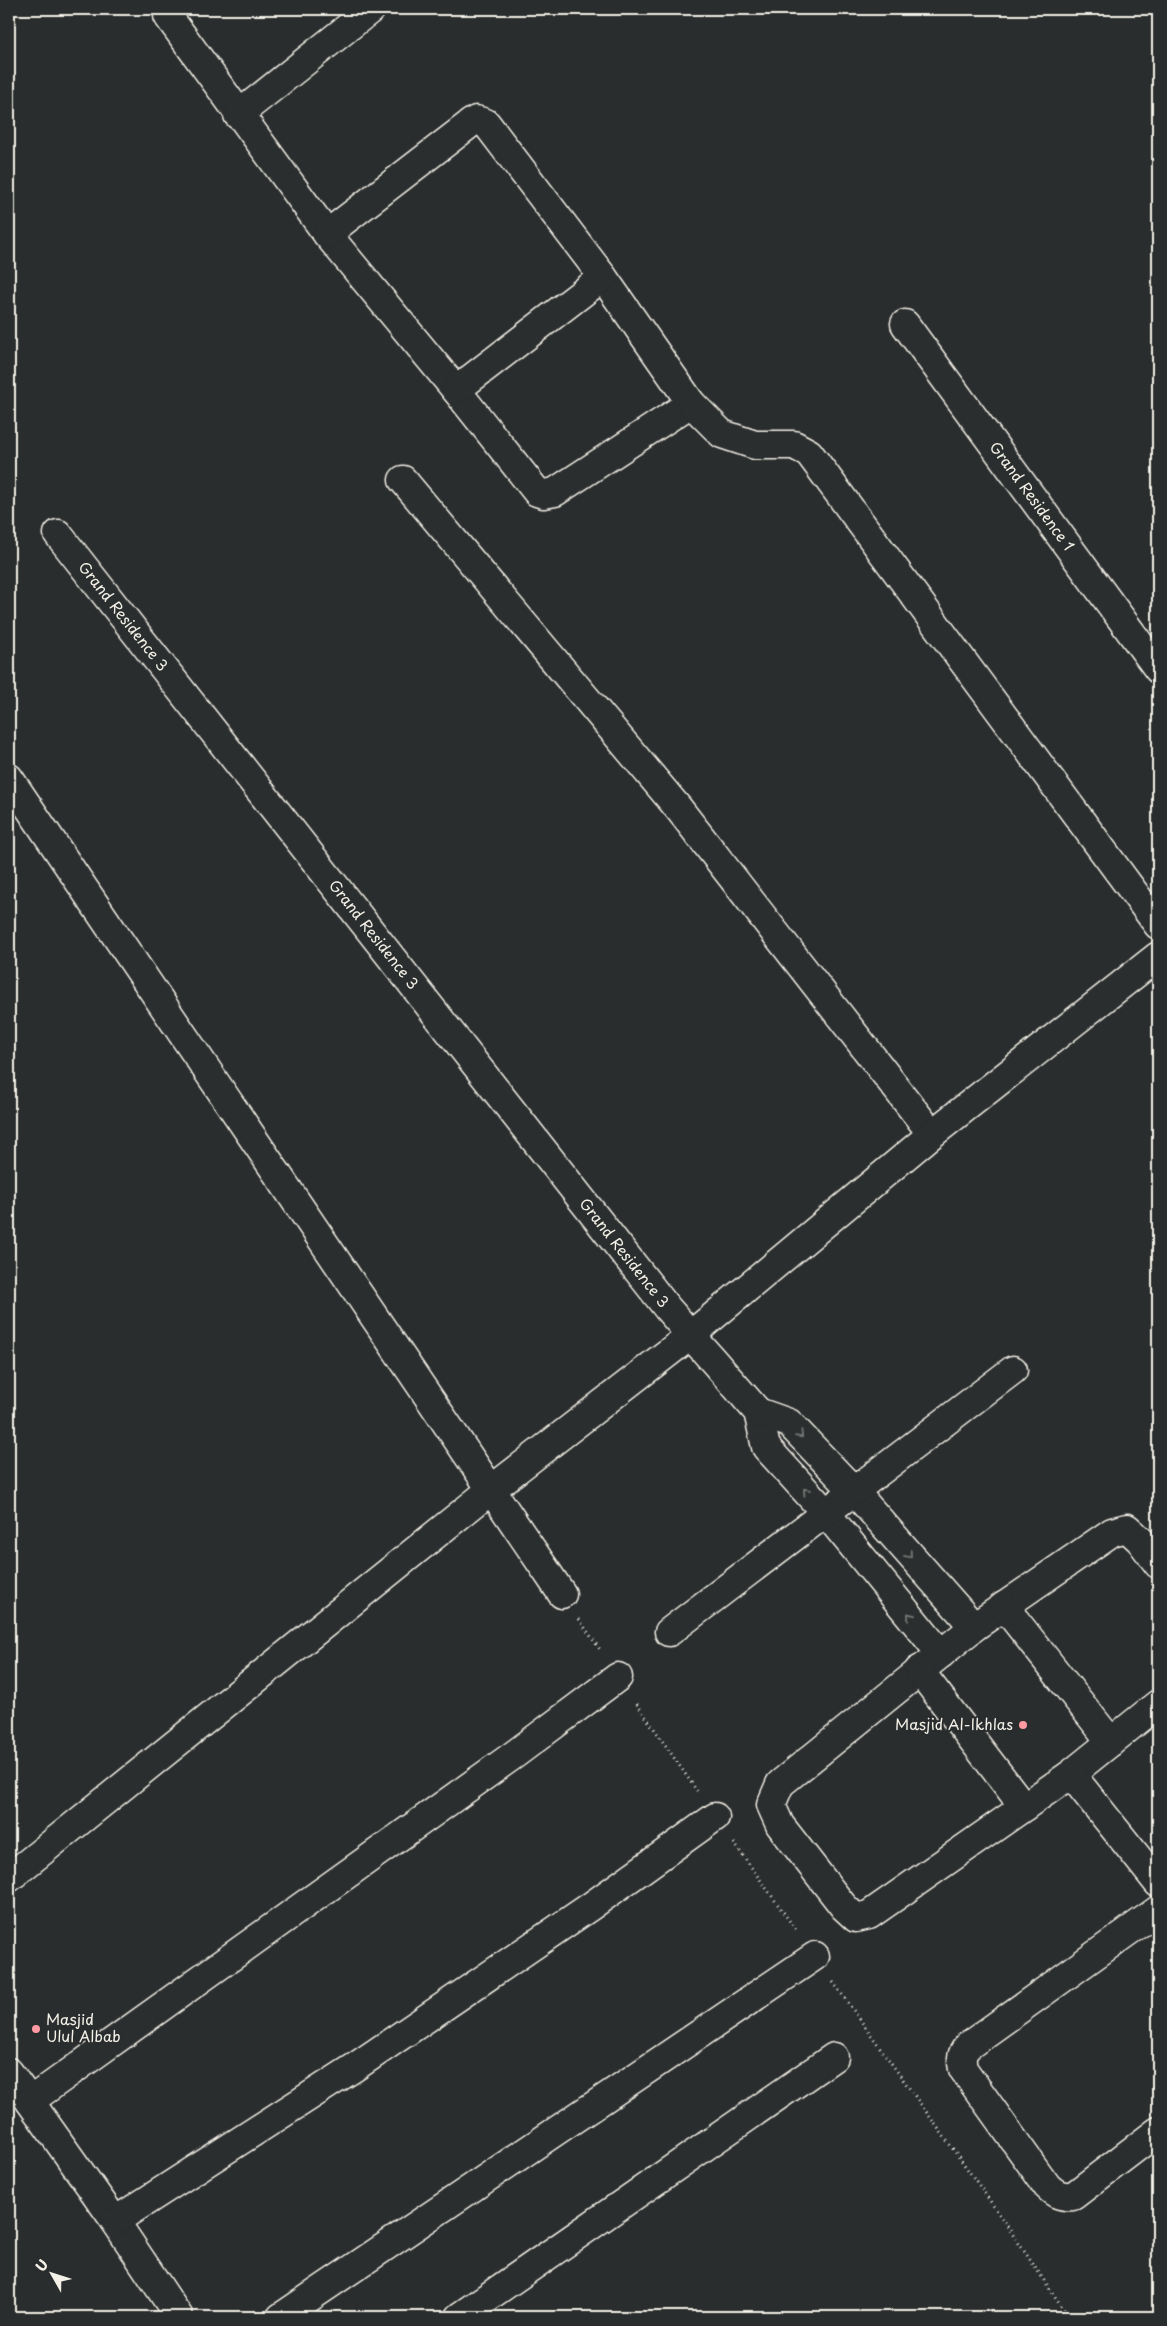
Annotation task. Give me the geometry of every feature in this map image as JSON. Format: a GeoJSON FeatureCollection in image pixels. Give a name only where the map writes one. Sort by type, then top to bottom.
{"type":"FeatureCollection","features":[{"type":"Feature","properties":{"kind":"street"},"geometry":{"type":"LineString","coordinates":[[168,9],[168,16],[238,115],[327,234],[456,390],[528,484],[537,492],[544,494],[555,492],[691,404]]}},
{"type":"Feature","properties":{"kind":"street"},"geometry":{"type":"LineString","coordinates":[[238,115],[371,9]]}},
{"type":"Feature","properties":{"kind":"street"},"geometry":{"type":"LineString","coordinates":[[327,234],[476,120],[486,123],[603,277],[691,404],[722,434],[755,445],[794,444],[809,453],[1158,925]]}},
{"type":"Feature","properties":{"kind":"street"},"geometry":{"type":"LineString","coordinates":[[456,390],[603,277]]}},
{"type":"Feature","properties":{"kind":"street","name":"Grand Residence 1"},"geometry":{"type":"LineString","coordinates":[[905,324],[1158,669]]}},
{"type":"Feature","properties":{"kind":"street"},"geometry":{"type":"LineString","coordinates":[[403,480],[679,809],[932,1134]]}},
{"type":"Feature","properties":{"kind":"street","name":"Grand Residence 3"},"geometry":{"type":"LineString","coordinates":[[58,534],[662,1301],[758,1412]]}},
{"type":"Feature","properties":{"kind":"street"},"geometry":{"type":"LineString","coordinates":[[9,778],[562,1594]]}},
{"type":"Feature","properties":{"kind":"street"},"geometry":{"type":"LineString","coordinates":[[9,1878],[492,1490],[691,1335],[932,1134],[1158,956]]}},
{"type":"Feature","properties":{"kind":"street"},"geometry":{"type":"LineString","coordinates":[[669,1632],[824,1512],[1013,1370]]}},
{"type":"Feature","properties":{"kind":"street"},"geometry":{"type":"LineString","coordinates":[[758,1412],[789,1423],[853,1490],[974,1627]]}},
{"type":"Feature","properties":{"kind":"street"},"geometry":{"type":"LineString","coordinates":[[758,1412],[766,1447],[824,1512],[940,1654]]}},
{"type":"Feature","properties":{"kind":"street"},"geometry":{"type":"LineString","coordinates":[[1158,1564],[1140,1540],[1127,1528],[1112,1532],[974,1627],[919,1670],[780,1784],[771,1806],[780,1825],[844,1907],[856,1918],[869,1915],[1070,1774],[1158,1704]]}},
{"type":"Feature","properties":{"kind":"street"},"geometry":{"type":"LineString","coordinates":[[1004,1606],[1111,1742]]}},
{"type":"Feature","properties":{"kind":"street"},"geometry":{"type":"LineString","coordinates":[[919,1670],[1024,1807]]}},
{"type":"Feature","properties":{"kind":"street"},"geometry":{"type":"LineString","coordinates":[[30,2101],[515,1754],[618,1677]]}},
{"type":"Feature","properties":{"kind":"street"},"geometry":{"type":"LineString","coordinates":[[1070,1774],[1158,1883]]}},
{"type":"Feature","properties":{"kind":"street"},"geometry":{"type":"LineString","coordinates":[[115,2221],[355,2067],[591,1906],[715,1817]]}},
{"type":"Feature","properties":{"kind":"street"},"geometry":{"type":"LineString","coordinates":[[1158,1910],[968,2046],[962,2052],[961,2060],[963,2069],[1047,2186],[1054,2193],[1062,2197],[1073,2196],[1158,2131]]}},
{"type":"Feature","properties":{"kind":"street"},"geometry":{"type":"LineString","coordinates":[[281,2317],[815,1956]]}},
{"type":"Feature","properties":{"kind":"street"},"geometry":{"type":"LineString","coordinates":[[459,2317],[834,2058]]}},
{"type":"Feature","properties":{"kind":"street"},"geometry":{"type":"LineString","coordinates":[[9,2072],[115,2221],[179,2317]]}},
{"type":"Feature","properties":{"kind":"place","name":"Masjid Al-Ikhlas"},"geometry":{"type":"Point","coordinates":[1023,1725]}},
{"type":"Feature","properties":{"kind":"place","name":"Masjid Ulul Albab"},"geometry":{"type":"Point","coordinates":[36,2029]}}]}
